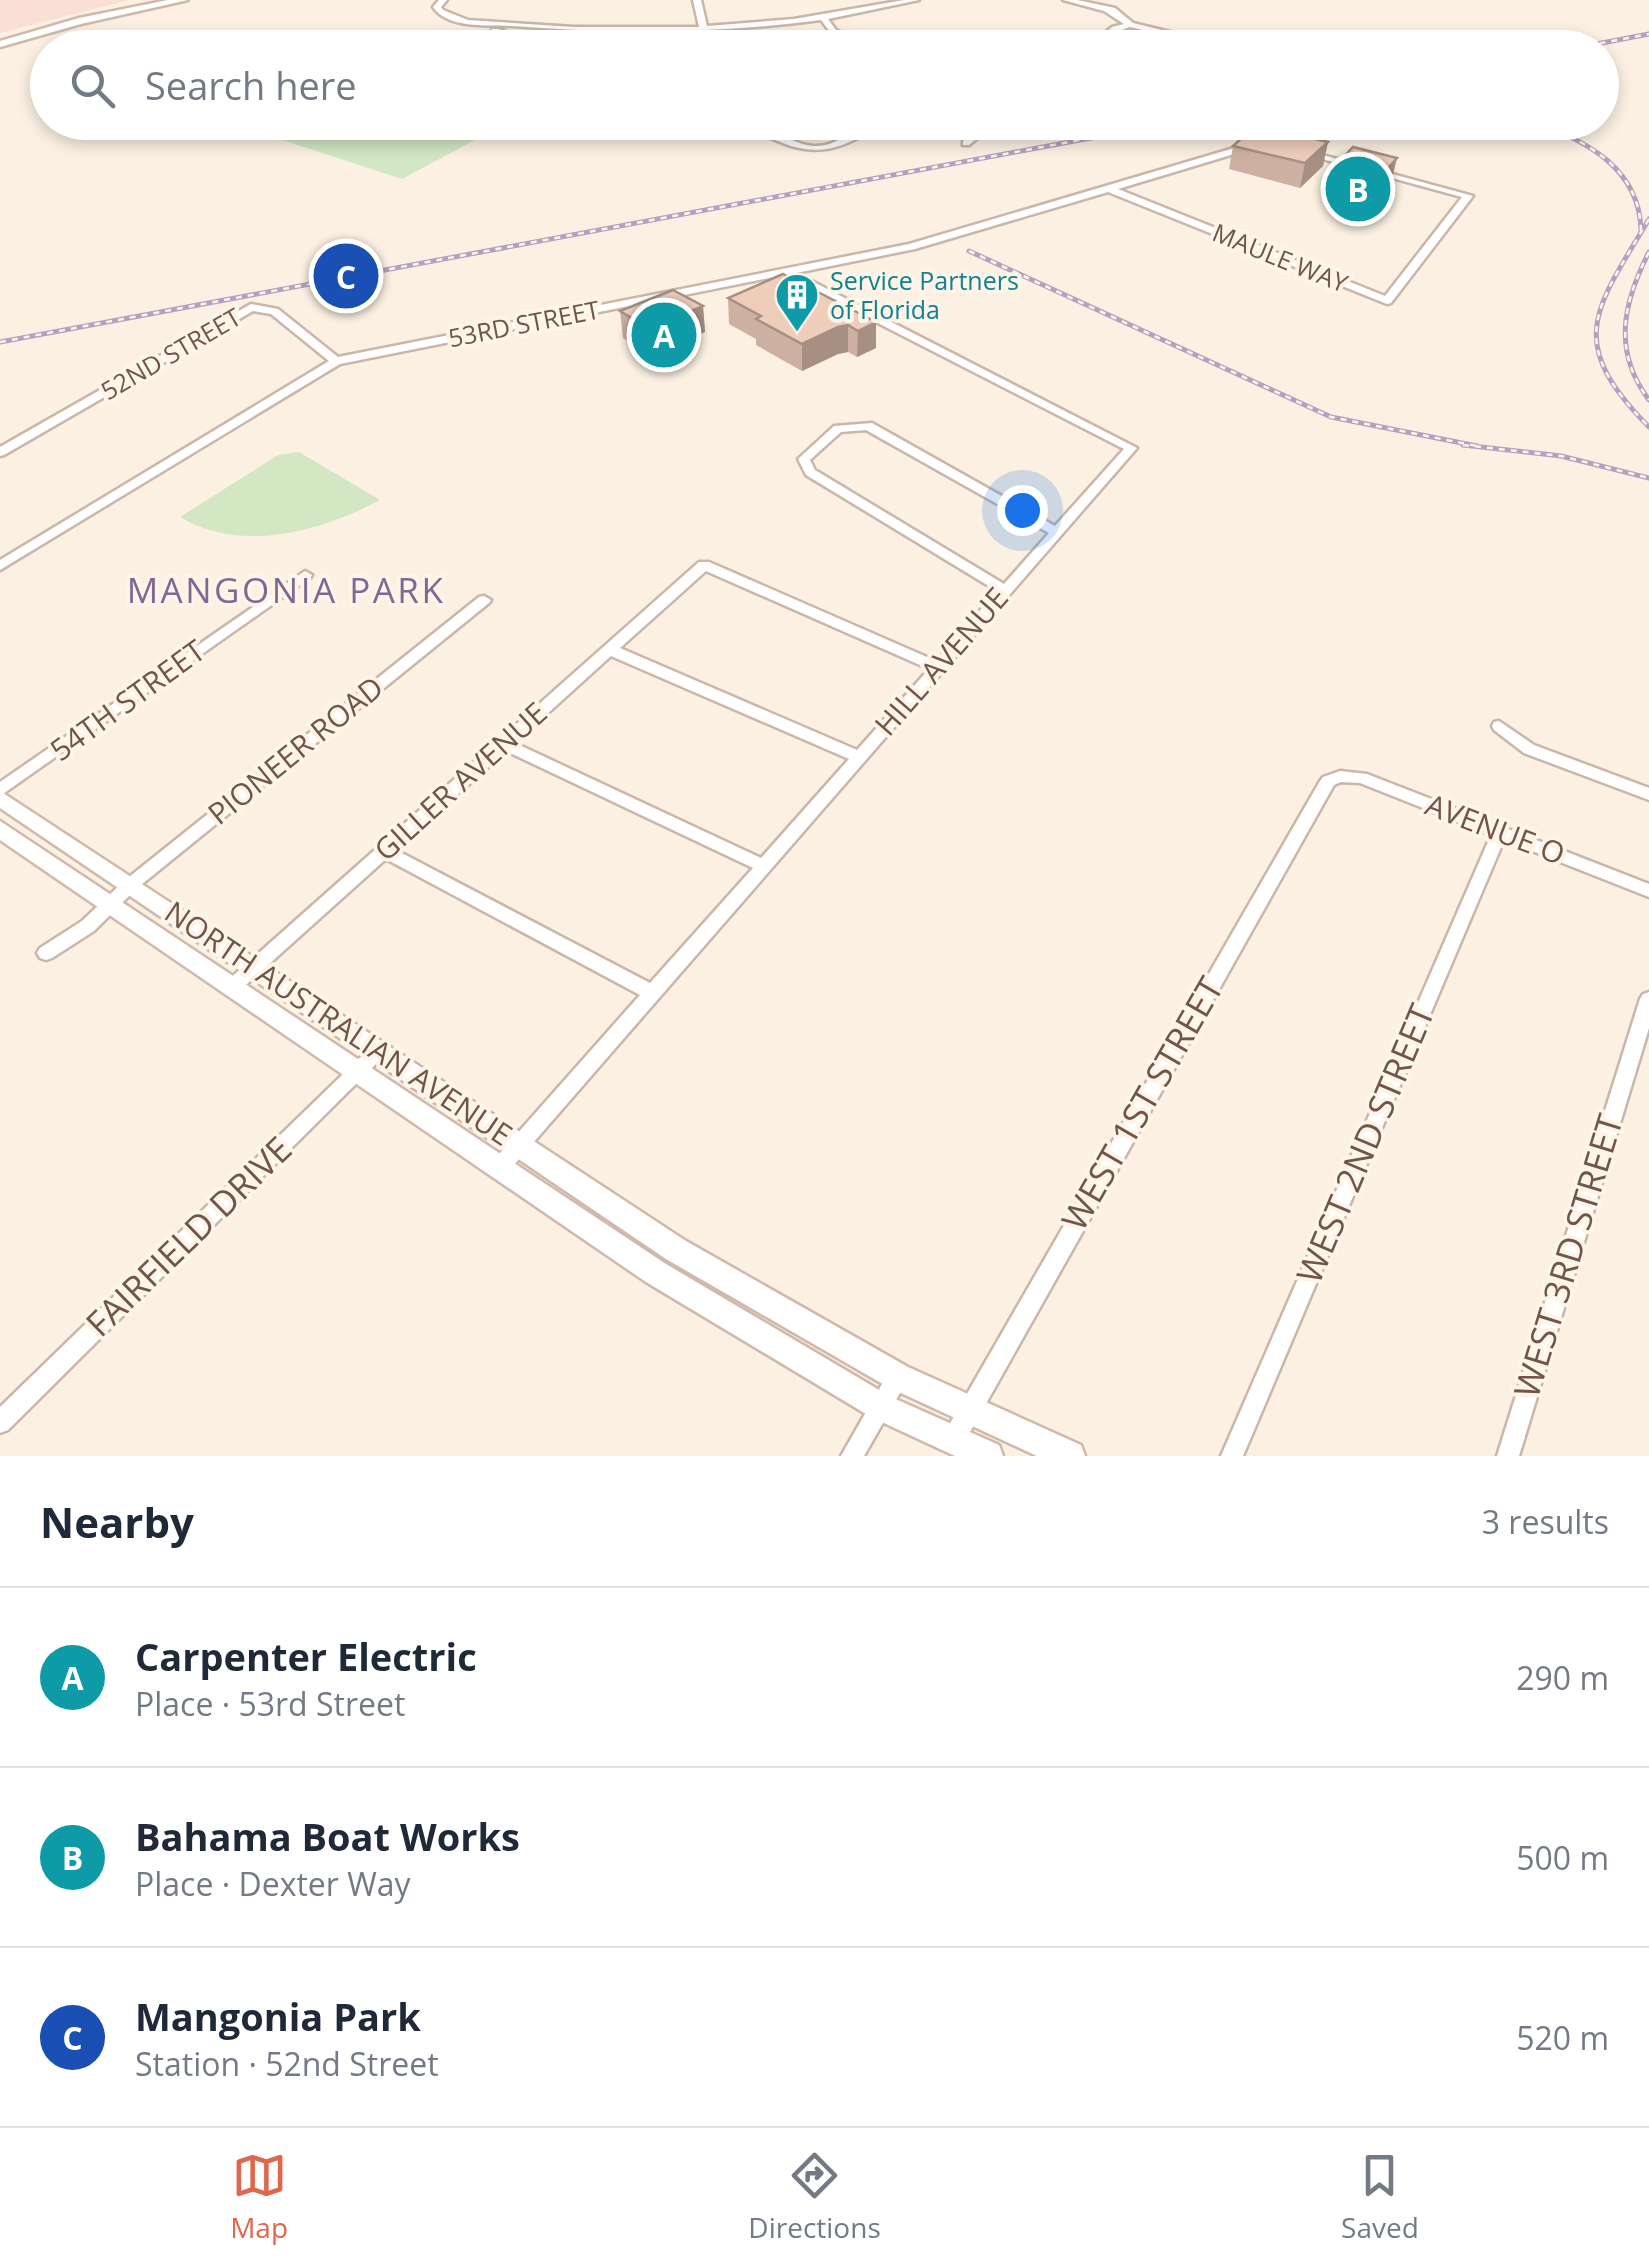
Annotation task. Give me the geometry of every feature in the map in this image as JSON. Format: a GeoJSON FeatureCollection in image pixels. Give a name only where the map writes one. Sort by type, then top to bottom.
{"type":"FeatureCollection","features":[{"type":"Feature","properties":{"kind":"main road"},"geometry":{"type":"LineString","coordinates":[[0,36],[150,0]]}},
{"type":"Feature","properties":{"kind":"main road"},"geometry":{"type":"LineString","coordinates":[[48,30],[183,0]]}},
{"type":"Feature","properties":{"kind":"main road"},"geometry":{"type":"LineString","coordinates":[[0,44],[30,35]]}},
{"type":"Feature","properties":{"kind":"main road","name":"NORTH AUSTRALIAN AVENUE"},"geometry":{"type":"LineString","coordinates":[[0,794],[676,1250],[898,1376],[1070,1456]]}},
{"type":"Feature","properties":{"kind":"main road","name":"NORTH AUSTRALIAN AVENUE"},"geometry":{"type":"LineString","coordinates":[[0,829],[656,1273],[881,1407],[988,1456]]}},
{"type":"Feature","properties":{"kind":"street"},"geometry":{"type":"LineString","coordinates":[[443,0],[438,11],[492,30]]}},
{"type":"Feature","properties":{"kind":"street"},"geometry":{"type":"LineString","coordinates":[[697,0],[703,28]]}},
{"type":"Feature","properties":{"kind":"street"},"geometry":{"type":"LineString","coordinates":[[467,22],[592,30],[703,28],[823,17],[915,0]]}},
{"type":"Feature","properties":{"kind":"street"},"geometry":{"type":"LineString","coordinates":[[1068,0],[1109,10],[1126,22],[1159,30]]}},
{"type":"Feature","properties":{"kind":"street"},"geometry":{"type":"LineString","coordinates":[[823,17],[834,30]]}},
{"type":"Feature","properties":{"kind":"street"},"geometry":{"type":"LineString","coordinates":[[1115,30],[1126,22]]}},
{"type":"Feature","properties":{"kind":"street"},"geometry":{"type":"LineString","coordinates":[[787,140],[805,148],[831,150],[848,140]]}},
{"type":"Feature","properties":{"kind":"street"},"geometry":{"type":"LineString","coordinates":[[966,143],[970,140]]}},
{"type":"Feature","properties":{"kind":"street","name":"53RD STREET"},"geometry":{"type":"LineString","coordinates":[[0,566],[336,361],[912,247],[1267,142]]}},
{"type":"Feature","properties":{"kind":"street","name":"MAULE WAY"},"geometry":{"type":"LineString","coordinates":[[1110,189],[1387,302],[1468,199],[1466,193],[1302,150]]}},
{"type":"Feature","properties":{"kind":"street","name":"HILL AVENUE"},"geometry":{"type":"LineString","coordinates":[[500,1168],[1131,448],[786,272]]}},
{"type":"Feature","properties":{"kind":"street","name":"52ND STREET"},"geometry":{"type":"LineString","coordinates":[[0,452],[252,307],[274,311],[336,361]]}},
{"type":"Feature","properties":{"kind":"street"},"geometry":{"type":"LineString","coordinates":[[1005,590],[810,472],[804,458],[838,428],[868,426],[1057,532]]}},
{"type":"Feature","properties":{"kind":"street","name":"GILLER AVENUE"},"geometry":{"type":"LineString","coordinates":[[232,987],[704,565],[938,667]]}},
{"type":"Feature","properties":{"kind":"street","name":"54TH STREET"},"geometry":{"type":"LineString","coordinates":[[0,794],[304,575]]}},
{"type":"Feature","properties":{"kind":"street","name":"PIONEER ROAD"},"geometry":{"type":"LineString","coordinates":[[109,904],[484,600]]}},
{"type":"Feature","properties":{"kind":"street"},"geometry":{"type":"LineString","coordinates":[[609,649],[859,756]]}},
{"type":"Feature","properties":{"kind":"street"},"geometry":{"type":"LineString","coordinates":[[1500,726],[1529,750],[1649,794]]}},
{"type":"Feature","properties":{"kind":"street"},"geometry":{"type":"LineString","coordinates":[[504,744],[764,866]]}},
{"type":"Feature","properties":{"kind":"street","name":"AVENUE O"},"geometry":{"type":"LineString","coordinates":[[1340,776],[1362,778],[1649,891]]}},
{"type":"Feature","properties":{"kind":"street","name":"WEST 1ST STREET"},"geometry":{"type":"LineString","coordinates":[[953,1440],[1323,787],[1340,776]]}},
{"type":"Feature","properties":{"kind":"street","name":"WEST 2ND STREET"},"geometry":{"type":"LineString","coordinates":[[1232,1456],[1500,832]]}},
{"type":"Feature","properties":{"kind":"street"},"geometry":{"type":"LineString","coordinates":[[384,851],[653,993]]}},
{"type":"Feature","properties":{"kind":"street","name":"WEST 3RD STREET"},"geometry":{"type":"LineString","coordinates":[[1508,1456],[1649,999]]}},
{"type":"Feature","properties":{"kind":"street","name":"FAIRFIELD DRIVE"},"geometry":{"type":"LineString","coordinates":[[0,1422],[378,1051]]}},
{"type":"Feature","properties":{"kind":"street"},"geometry":{"type":"LineString","coordinates":[[852,1456],[898,1376]]}},
{"type":"Feature","properties":{"kind":"shaded area"},"geometry":{"type":"Polygon","coordinates":[[[0,0],[129,0],[0,33],[0,0]]]}},
{"type":"Feature","properties":{"kind":"green space"},"geometry":{"type":"Polygon","coordinates":[[[282,140],[475,140],[402,179],[282,140]]]}},
{"type":"Feature","properties":{"kind":"green space"},"geometry":{"type":"Polygon","coordinates":[[[299,452],[380,500],[333,521],[281,534],[229,534],[180,517],[278,455],[299,452]]]}},
{"type":"Feature","properties":{"kind":"building"},"geometry":{"type":"Polygon","coordinates":[[[1240,140],[1328,142],[1305,163],[1233,146],[1240,140]]]}},
{"type":"Feature","properties":{"kind":"building"},"geometry":{"type":"Polygon","coordinates":[[[1353,147],[1397,158],[1374,184],[1329,173],[1353,147]]]}},
{"type":"Feature","properties":{"kind":"building"},"geometry":{"type":"Polygon","coordinates":[[[783,274],[876,322],[858,331],[848,325],[838,327],[802,344],[756,319],[761,316],[728,298],[783,274]]]}},
{"type":"Feature","properties":{"kind":"building"},"geometry":{"type":"Polygon","coordinates":[[[673,290],[703,306],[650,329],[620,311],[673,290]]]}},
{"type":"Feature","properties":{"kind":"railway"},"geometry":{"type":"LineString","coordinates":[[1619,40],[1649,34]]}},
{"type":"Feature","properties":{"kind":"railway"},"geometry":{"type":"LineString","coordinates":[[0,342],[1080,140]]}},
{"type":"Feature","properties":{"kind":"railway"},"geometry":{"type":"LineString","coordinates":[[1576,140],[1608,161],[1621,175],[1638,209],[1641,231]]}},
{"type":"Feature","properties":{"kind":"railway"},"geometry":{"type":"LineString","coordinates":[[1649,219],[1614,278],[1597,325],[1597,347],[1606,371],[1622,397],[1649,427]]}},
{"type":"Feature","properties":{"kind":"railway"},"geometry":{"type":"LineString","coordinates":[[969,251],[1331,417],[1477,446]]}},
{"type":"Feature","properties":{"kind":"railway"},"geometry":{"type":"LineString","coordinates":[[1649,252],[1633,290],[1625,327],[1630,363],[1649,400]]}},
{"type":"Feature","properties":{"kind":"railway"},"geometry":{"type":"LineString","coordinates":[[1463,445],[1561,456],[1649,478]]}},
{"type":"Feature","properties":{"kind":"place","name":"Bahama Boat Works"},"geometry":{"type":"Point","coordinates":[1358,189]}},
{"type":"Feature","properties":{"kind":"place","name":"Mangonia Park"},"geometry":{"type":"Point","coordinates":[346,276]}},
{"type":"Feature","properties":{"kind":"place","name":"Service Partners of Florida"},"geometry":{"type":"Point","coordinates":[797,333]}},
{"type":"Feature","properties":{"kind":"place","name":"Carpenter Electric"},"geometry":{"type":"Point","coordinates":[664,335]}},
{"type":"Feature","properties":{"kind":"district","name":"MANGONIA PARK"},"geometry":{"type":"Point","coordinates":[286,591]}}]}
